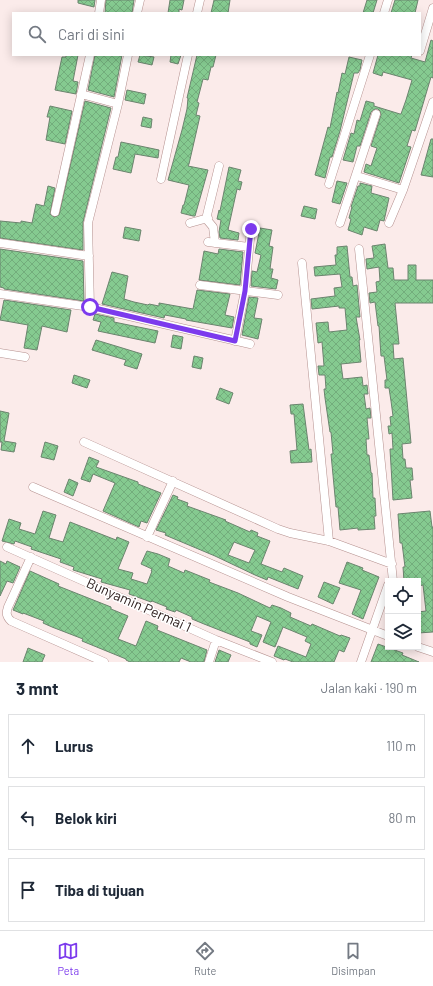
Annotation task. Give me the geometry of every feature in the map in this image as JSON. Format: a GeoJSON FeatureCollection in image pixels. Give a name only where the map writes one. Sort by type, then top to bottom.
{"type":"FeatureCollection","features":[{"type":"Feature","properties":{"kind":"street"},"geometry":{"type":"LineString","coordinates":[[99,12],[102,0]]}},
{"type":"Feature","properties":{"kind":"street"},"geometry":{"type":"LineString","coordinates":[[137,12],[140,0]]}},
{"type":"Feature","properties":{"kind":"street"},"geometry":{"type":"LineString","coordinates":[[197,12],[200,0]]}},
{"type":"Feature","properties":{"kind":"street"},"geometry":{"type":"LineString","coordinates":[[384,12],[388,0]]}},
{"type":"Feature","properties":{"kind":"street"},"geometry":{"type":"LineString","coordinates":[[421,48],[433,8]]}},
{"type":"Feature","properties":{"kind":"street"},"geometry":{"type":"LineString","coordinates":[[56,212],[90,56]]}},
{"type":"Feature","properties":{"kind":"street"},"geometry":{"type":"LineString","coordinates":[[90,307],[88,223],[118,104],[128,56]]}},
{"type":"Feature","properties":{"kind":"street"},"geometry":{"type":"LineString","coordinates":[[161,179],[188,56]]}},
{"type":"Feature","properties":{"kind":"street"},"geometry":{"type":"LineString","coordinates":[[329,184],[370,56]]}},
{"type":"Feature","properties":{"kind":"street"},"geometry":{"type":"LineString","coordinates":[[81,94],[118,104]]}},
{"type":"Feature","properties":{"kind":"street"},"geometry":{"type":"LineString","coordinates":[[389,223],[403,190],[433,102]]}},
{"type":"Feature","properties":{"kind":"street"},"geometry":{"type":"LineString","coordinates":[[340,223],[357,176],[376,114]]}},
{"type":"Feature","properties":{"kind":"street"},"geometry":{"type":"LineString","coordinates":[[219,166],[206,215],[212,227],[212,242],[249,247]]}},
{"type":"Feature","properties":{"kind":"street"},"geometry":{"type":"LineString","coordinates":[[357,176],[403,190]]}},
{"type":"Feature","properties":{"kind":"street"},"geometry":{"type":"LineString","coordinates":[[190,223],[208,218]]}},
{"type":"Feature","properties":{"kind":"street"},"geometry":{"type":"LineString","coordinates":[[235,341],[245,291],[251,229]]}},
{"type":"Feature","properties":{"kind":"street"},"geometry":{"type":"LineString","coordinates":[[0,243],[89,256]]}},
{"type":"Feature","properties":{"kind":"street"},"geometry":{"type":"LineString","coordinates":[[359,249],[392,564],[391,578]]}},
{"type":"Feature","properties":{"kind":"street"},"geometry":{"type":"LineString","coordinates":[[302,263],[329,541]]}},
{"type":"Feature","properties":{"kind":"street"},"geometry":{"type":"LineString","coordinates":[[200,285],[278,295]]}},
{"type":"Feature","properties":{"kind":"street"},"geometry":{"type":"LineString","coordinates":[[0,294],[90,307],[250,344]]}},
{"type":"Feature","properties":{"kind":"street"},"geometry":{"type":"LineString","coordinates":[[0,353],[25,357]]}},
{"type":"Feature","properties":{"kind":"street"},"geometry":{"type":"LineString","coordinates":[[84,442],[278,529],[329,541],[392,564]]}},
{"type":"Feature","properties":{"kind":"street"},"geometry":{"type":"LineString","coordinates":[[148,537],[173,481]]}},
{"type":"Feature","properties":{"kind":"street"},"geometry":{"type":"LineString","coordinates":[[33,487],[288,597],[385,635]]}},
{"type":"Feature","properties":{"kind":"street","name":"Bunyamin Permai 1"},"geometry":{"type":"LineString","coordinates":[[7,547],[216,640],[272,662]]}},
{"type":"Feature","properties":{"kind":"street"},"geometry":{"type":"LineString","coordinates":[[31,557],[6,612],[8,618],[11,621],[104,662]]}},
{"type":"Feature","properties":{"kind":"street"},"geometry":{"type":"LineString","coordinates":[[361,662],[385,594]]}},
{"type":"Feature","properties":{"kind":"street"},"geometry":{"type":"LineString","coordinates":[[209,662],[216,640]]}},
{"type":"Feature","properties":{"kind":"street"},"geometry":{"type":"LineString","coordinates":[[421,648],[433,652]]}},
{"type":"Feature","properties":{"kind":"building"},"geometry":{"type":"Polygon","coordinates":[[[78,0],[95,0],[94,7],[78,3],[78,0]]]}},
{"type":"Feature","properties":{"kind":"building"},"geometry":{"type":"Polygon","coordinates":[[[106,0],[134,0],[132,12],[105,12],[106,0]]]}},
{"type":"Feature","properties":{"kind":"building"},"geometry":{"type":"Polygon","coordinates":[[[170,0],[184,0],[182,10],[179,9],[179,12],[168,12],[170,0]]]}},
{"type":"Feature","properties":{"kind":"building"},"geometry":{"type":"Polygon","coordinates":[[[214,0],[230,0],[228,12],[211,12],[214,0]]]}},
{"type":"Feature","properties":{"kind":"building"},"geometry":{"type":"Polygon","coordinates":[[[367,0],[377,0],[373,12],[363,12],[367,0]]]}},
{"type":"Feature","properties":{"kind":"building"},"geometry":{"type":"Polygon","coordinates":[[[395,0],[418,0],[415,12],[391,12],[395,0]]]}},
{"type":"Feature","properties":{"kind":"building"},"geometry":{"type":"Polygon","coordinates":[[[431,40],[433,41],[433,78],[431,77],[415,131],[412,130],[407,146],[411,147],[399,183],[364,172],[366,164],[371,166],[377,148],[371,146],[381,115],[378,109],[371,112],[360,146],[357,146],[353,162],[343,160],[351,133],[354,134],[357,120],[360,121],[366,101],[374,103],[374,106],[401,114],[406,100],[412,80],[383,72],[382,76],[373,73],[378,56],[412,56],[411,58],[425,62],[431,40]]]}},
{"type":"Feature","properties":{"kind":"building"},"geometry":{"type":"Polygon","coordinates":[[[78,56],[73,81],[78,82],[76,94],[55,90],[62,57],[78,56]]]}},
{"type":"Feature","properties":{"kind":"building"},"geometry":{"type":"Polygon","coordinates":[[[95,56],[122,56],[114,97],[88,90],[95,56]]]}},
{"type":"Feature","properties":{"kind":"building"},"geometry":{"type":"Polygon","coordinates":[[[140,56],[154,57],[152,65],[138,62],[140,56]]]}},
{"type":"Feature","properties":{"kind":"building"},"geometry":{"type":"Polygon","coordinates":[[[171,56],[181,56],[178,64],[170,62],[171,56]]]}},
{"type":"Feature","properties":{"kind":"building"},"geometry":{"type":"Polygon","coordinates":[[[197,56],[216,56],[208,80],[203,79],[197,102],[199,103],[196,115],[200,116],[188,166],[208,170],[195,216],[181,213],[189,185],[168,180],[187,109],[187,98],[197,56]]]}},
{"type":"Feature","properties":{"kind":"building"},"geometry":{"type":"Polygon","coordinates":[[[349,57],[362,60],[360,70],[358,73],[354,73],[340,131],[332,157],[330,157],[325,178],[315,175],[328,127],[330,128],[342,73],[345,74],[349,57]]]}},
{"type":"Feature","properties":{"kind":"building"},"geometry":{"type":"Polygon","coordinates":[[[127,90],[146,94],[144,104],[125,100],[127,90]]]}},
{"type":"Feature","properties":{"kind":"building"},"geometry":{"type":"Polygon","coordinates":[[[85,101],[111,108],[83,222],[83,250],[0,238],[0,221],[21,223],[21,221],[32,223],[36,204],[44,206],[48,186],[55,188],[50,214],[54,217],[59,215],[85,101]]]}},
{"type":"Feature","properties":{"kind":"building"},"geometry":{"type":"Polygon","coordinates":[[[50,106],[72,111],[65,144],[46,140],[50,117],[47,117],[50,106]]]}},
{"type":"Feature","properties":{"kind":"building"},"geometry":{"type":"Polygon","coordinates":[[[143,117],[152,119],[151,128],[141,126],[143,117]]]}},
{"type":"Feature","properties":{"kind":"building"},"geometry":{"type":"Polygon","coordinates":[[[431,139],[433,139],[433,177],[421,175],[431,139]]]}},
{"type":"Feature","properties":{"kind":"building"},"geometry":{"type":"Polygon","coordinates":[[[121,142],[159,150],[158,158],[135,154],[131,173],[113,169],[116,157],[118,157],[121,142]]]}},
{"type":"Feature","properties":{"kind":"building"},"geometry":{"type":"Polygon","coordinates":[[[229,167],[241,170],[238,181],[242,182],[240,190],[237,189],[228,230],[239,233],[238,240],[220,238],[219,232],[221,220],[217,219],[229,167]]]}},
{"type":"Feature","properties":{"kind":"building"},"geometry":{"type":"Polygon","coordinates":[[[337,181],[347,183],[340,204],[332,202],[337,181]]]}},
{"type":"Feature","properties":{"kind":"building"},"geometry":{"type":"Polygon","coordinates":[[[360,183],[372,186],[371,193],[389,198],[384,221],[380,220],[377,231],[364,227],[362,235],[348,230],[351,219],[349,218],[351,207],[360,183]]]}},
{"type":"Feature","properties":{"kind":"building"},"geometry":{"type":"Polygon","coordinates":[[[304,206],[317,209],[315,219],[301,216],[304,206]]]}},
{"type":"Feature","properties":{"kind":"building"},"geometry":{"type":"Polygon","coordinates":[[[125,227],[141,230],[139,241],[123,238],[125,227]]]}},
{"type":"Feature","properties":{"kind":"building"},"geometry":{"type":"Polygon","coordinates":[[[260,228],[272,230],[269,246],[273,247],[270,269],[273,269],[271,278],[278,280],[276,289],[251,286],[252,271],[257,272],[261,255],[255,253],[260,228]]]}},
{"type":"Feature","properties":{"kind":"building"},"geometry":{"type":"Polygon","coordinates":[[[385,244],[388,268],[393,268],[394,280],[408,280],[408,265],[416,265],[416,280],[433,280],[433,303],[395,303],[399,344],[393,344],[394,359],[403,358],[411,443],[402,444],[403,459],[405,459],[406,468],[412,468],[413,480],[410,480],[412,498],[393,500],[390,449],[393,449],[392,433],[389,434],[388,426],[391,426],[390,417],[393,416],[389,388],[385,388],[385,380],[387,380],[384,356],[381,356],[379,326],[375,302],[370,303],[369,293],[377,292],[376,282],[380,281],[379,267],[367,269],[366,259],[374,258],[372,246],[385,244]]]}},
{"type":"Feature","properties":{"kind":"building"},"geometry":{"type":"Polygon","coordinates":[[[347,246],[350,277],[352,277],[353,286],[357,285],[360,317],[356,317],[360,340],[361,362],[341,364],[343,379],[362,377],[363,386],[367,385],[368,394],[364,394],[366,409],[370,408],[371,418],[367,418],[369,439],[366,439],[367,455],[369,455],[372,473],[373,498],[375,498],[375,529],[358,530],[358,528],[340,530],[338,507],[336,507],[331,454],[333,454],[331,432],[324,389],[326,389],[325,375],[319,375],[318,366],[324,366],[322,342],[318,343],[316,323],[328,322],[329,332],[347,330],[345,308],[339,308],[339,306],[312,309],[311,299],[335,296],[334,288],[342,287],[340,274],[315,276],[314,267],[336,265],[335,255],[337,255],[337,247],[347,246]]]}},
{"type":"Feature","properties":{"kind":"building"},"geometry":{"type":"Polygon","coordinates":[[[0,249],[83,261],[84,301],[4,289],[0,287],[0,249]]]}},
{"type":"Feature","properties":{"kind":"building"},"geometry":{"type":"Polygon","coordinates":[[[219,249],[243,252],[240,285],[199,280],[204,251],[218,254],[219,249]]]}},
{"type":"Feature","properties":{"kind":"building"},"geometry":{"type":"Polygon","coordinates":[[[112,272],[128,276],[124,299],[148,305],[159,306],[159,303],[193,309],[197,290],[230,294],[225,315],[234,317],[232,328],[165,315],[164,318],[102,304],[112,272]]]}},
{"type":"Feature","properties":{"kind":"building"},"geometry":{"type":"Polygon","coordinates":[[[249,297],[258,298],[254,318],[262,319],[258,339],[242,335],[249,297]]]}},
{"type":"Feature","properties":{"kind":"building"},"geometry":{"type":"Polygon","coordinates":[[[4,300],[71,310],[67,332],[42,326],[37,350],[24,348],[28,325],[0,320],[4,300]]]}},
{"type":"Feature","properties":{"kind":"building"},"geometry":{"type":"Polygon","coordinates":[[[95,314],[114,318],[114,322],[158,331],[155,343],[98,331],[101,322],[93,320],[95,314]]]}},
{"type":"Feature","properties":{"kind":"building"},"geometry":{"type":"Polygon","coordinates":[[[173,335],[183,337],[181,349],[171,347],[173,335]]]}},
{"type":"Feature","properties":{"kind":"building"},"geometry":{"type":"Polygon","coordinates":[[[96,340],[142,354],[137,369],[124,365],[126,360],[92,350],[96,340]]]}},
{"type":"Feature","properties":{"kind":"building"},"geometry":{"type":"Polygon","coordinates":[[[194,356],[203,358],[201,369],[192,367],[194,356]]]}},
{"type":"Feature","properties":{"kind":"building"},"geometry":{"type":"Polygon","coordinates":[[[74,375],[90,380],[87,388],[72,383],[74,375]]]}},
{"type":"Feature","properties":{"kind":"building"},"geometry":{"type":"Polygon","coordinates":[[[220,388],[233,393],[229,404],[216,399],[220,388]]]}},
{"type":"Feature","properties":{"kind":"building"},"geometry":{"type":"Polygon","coordinates":[[[303,404],[312,462],[291,463],[290,451],[297,450],[294,414],[291,414],[290,405],[303,404]]]}},
{"type":"Feature","properties":{"kind":"building"},"geometry":{"type":"Polygon","coordinates":[[[0,411],[9,413],[4,441],[16,443],[14,452],[1,450],[2,442],[0,442],[0,411]]]}},
{"type":"Feature","properties":{"kind":"building"},"geometry":{"type":"Polygon","coordinates":[[[45,442],[58,446],[54,460],[41,457],[45,442]]]}},
{"type":"Feature","properties":{"kind":"building"},"geometry":{"type":"Polygon","coordinates":[[[89,457],[99,461],[96,467],[138,482],[138,484],[161,493],[147,523],[141,521],[139,527],[103,511],[115,483],[93,474],[90,482],[81,479],[89,457]]]}},
{"type":"Feature","properties":{"kind":"building"},"geometry":{"type":"Polygon","coordinates":[[[69,479],[78,483],[73,496],[64,492],[69,479]]]}},
{"type":"Feature","properties":{"kind":"building"},"geometry":{"type":"Polygon","coordinates":[[[173,495],[178,497],[177,499],[188,503],[187,506],[226,520],[225,521],[250,532],[251,530],[258,533],[257,536],[270,541],[261,564],[282,572],[284,568],[303,576],[298,589],[268,577],[267,580],[165,535],[166,533],[156,530],[173,495]],[[234,542],[228,555],[249,563],[255,550],[234,542]]]}},
{"type":"Feature","properties":{"kind":"building"},"geometry":{"type":"Polygon","coordinates":[[[43,511],[56,515],[49,538],[63,542],[70,522],[116,540],[117,537],[129,542],[118,569],[133,573],[131,579],[147,584],[152,569],[141,564],[147,551],[158,554],[170,559],[168,566],[184,573],[185,570],[270,608],[272,605],[281,608],[291,613],[290,617],[311,626],[312,624],[340,636],[350,638],[344,652],[339,650],[334,662],[293,662],[284,660],[274,656],[278,646],[306,657],[311,644],[305,641],[307,637],[283,627],[275,647],[263,642],[271,622],[257,616],[251,631],[262,635],[257,647],[250,644],[250,642],[192,619],[192,617],[176,610],[175,612],[166,609],[167,607],[129,594],[130,590],[101,582],[102,579],[73,570],[74,567],[60,562],[61,559],[31,549],[32,547],[15,541],[14,544],[2,541],[9,519],[21,523],[19,529],[35,534],[43,511]]]}},
{"type":"Feature","properties":{"kind":"building"},"geometry":{"type":"Polygon","coordinates":[[[430,511],[433,527],[433,632],[421,633],[421,612],[426,611],[421,578],[404,578],[403,567],[405,567],[402,543],[400,543],[398,514],[430,511]]]}},
{"type":"Feature","properties":{"kind":"building"},"geometry":{"type":"Polygon","coordinates":[[[0,561],[6,564],[7,561],[20,567],[13,583],[7,581],[0,596],[0,561]]]}},
{"type":"Feature","properties":{"kind":"building"},"geometry":{"type":"Polygon","coordinates":[[[347,562],[363,568],[362,570],[379,577],[363,619],[352,614],[361,590],[339,583],[347,562]]]}},
{"type":"Feature","properties":{"kind":"building"},"geometry":{"type":"Polygon","coordinates":[[[30,571],[59,584],[58,586],[111,607],[111,609],[128,616],[118,639],[136,646],[146,621],[158,626],[157,630],[207,650],[204,662],[191,662],[181,658],[179,662],[130,662],[82,641],[83,639],[43,623],[44,621],[13,610],[30,571]]]}},
{"type":"Feature","properties":{"kind":"building"},"geometry":{"type":"Polygon","coordinates":[[[324,582],[340,588],[333,604],[318,597],[324,582]]]}},
{"type":"Feature","properties":{"kind":"building"},"geometry":{"type":"Polygon","coordinates":[[[378,644],[385,647],[385,650],[395,650],[403,653],[402,655],[419,662],[371,662],[378,644]]]}},
{"type":"Feature","properties":{"kind":"building"},"geometry":{"type":"Polygon","coordinates":[[[28,648],[45,655],[42,662],[23,662],[28,648]]]}},
{"type":"Feature","properties":{"kind":"building"},"geometry":{"type":"Polygon","coordinates":[[[219,650],[231,655],[228,662],[215,662],[219,650]]]}},
{"type":"Feature","properties":{"kind":"route"},"geometry":{"type":"LineString","coordinates":[[90,307],[235,341],[245,291],[251,229]]}}]}
